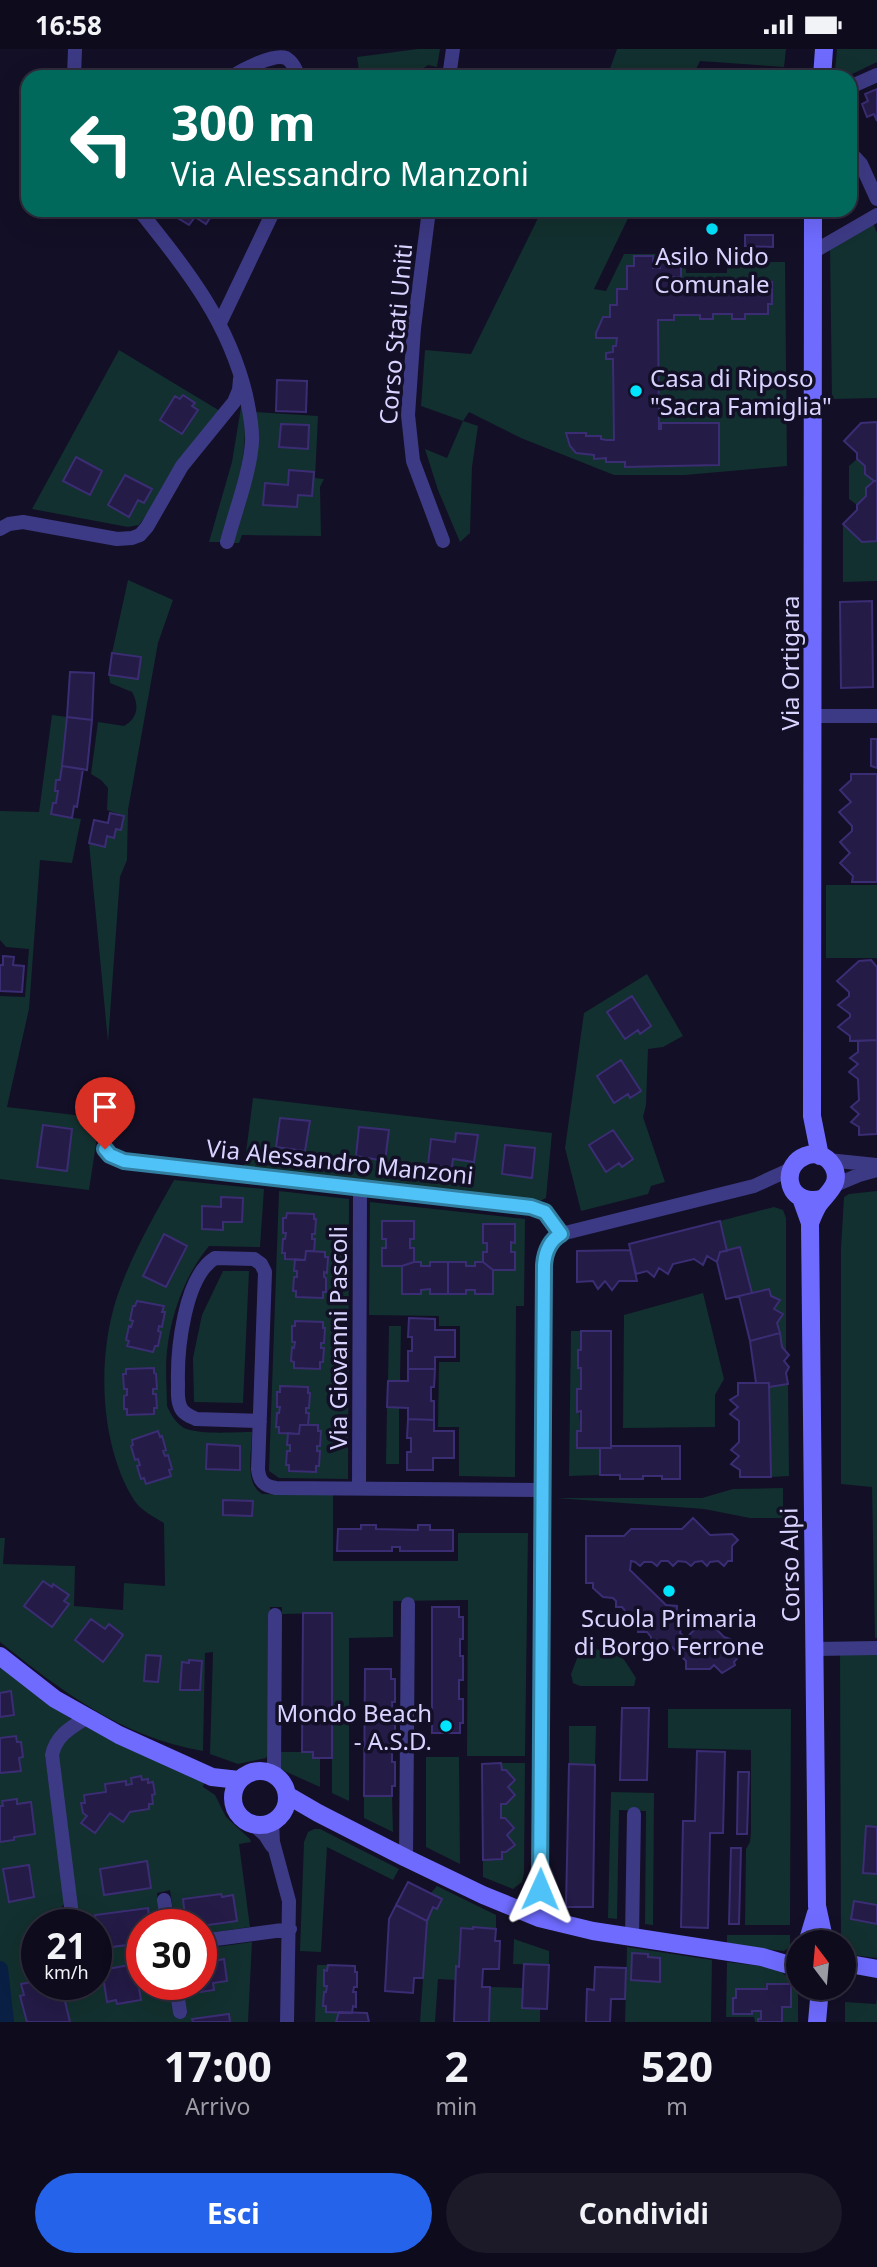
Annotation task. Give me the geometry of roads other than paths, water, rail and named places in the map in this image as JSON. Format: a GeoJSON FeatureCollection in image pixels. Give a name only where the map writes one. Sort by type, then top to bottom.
{"type":"FeatureCollection","features":[{"type":"Feature","properties":{"kind":"street"},"geometry":{"type":"LineString","coordinates":[[74,70],[75,49]]}},
{"type":"Feature","properties":{"kind":"street"},"geometry":{"type":"LineString","coordinates":[[450,70],[453,49]]}},
{"type":"Feature","properties":{"kind":"street"},"geometry":{"type":"LineString","coordinates":[[822,70],[824,49]]}},
{"type":"Feature","properties":{"kind":"street"},"geometry":{"type":"LineString","coordinates":[[246,70],[279,57],[292,63],[296,70]]}},
{"type":"Feature","properties":{"kind":"street"},"geometry":{"type":"LineString","coordinates":[[857,84],[877,75]]}},
{"type":"Feature","properties":{"kind":"street"},"geometry":{"type":"LineString","coordinates":[[857,160],[877,199]]}},
{"type":"Feature","properties":{"kind":"street"},"geometry":{"type":"LineString","coordinates":[[813,252],[877,215]]}},
{"type":"Feature","properties":{"kind":"street"},"geometry":{"type":"LineString","coordinates":[[145,217],[184,267],[220,323],[239,367],[250,416],[252,443],[227,541]]}},
{"type":"Feature","properties":{"kind":"street"},"geometry":{"type":"LineString","coordinates":[[220,323],[271,217]]}},
{"type":"Feature","properties":{"kind":"street","name":"Corso Stati Uniti"},"geometry":{"type":"LineString","coordinates":[[428,217],[414,328],[408,415],[410,448],[415,470],[443,541]]}},
{"type":"Feature","properties":{"kind":"street","name":"Via Ortigara"},"geometry":{"type":"LineString","coordinates":[[806,1171],[812,1116],[813,217]]}},
{"type":"Feature","properties":{"kind":"street"},"geometry":{"type":"LineString","coordinates":[[0,529],[23,522],[117,538],[140,535],[151,522],[182,466],[234,402],[239,390],[239,367]]}},
{"type":"Feature","properties":{"kind":"street"},"geometry":{"type":"LineString","coordinates":[[813,716],[877,716]]}},
{"type":"Feature","properties":{"kind":"street","name":"Via Alessandro Manzoni"},"geometry":{"type":"LineString","coordinates":[[105,1149],[110,1155],[124,1161],[538,1208],[549,1216],[558,1236]]}},
{"type":"Feature","properties":{"kind":"street"},"geometry":{"type":"LineString","coordinates":[[806,1171],[877,1165]]}},
{"type":"Feature","properties":{"kind":"street"},"geometry":{"type":"LineString","coordinates":[[539,1918],[546,1252],[558,1236],[806,1171],[834,1168],[836,1176],[829,1192]]}},
{"type":"Feature","properties":{"kind":"street"},"geometry":{"type":"LineString","coordinates":[[806,1171],[809,1201],[859,1175],[877,1170]]}},
{"type":"Feature","properties":{"kind":"street","name":"Corso Alpi"},"geometry":{"type":"LineString","coordinates":[[806,1171],[810,1223],[815,1649],[817,1906],[812,1930]]}},
{"type":"Feature","properties":{"kind":"street","name":"Via Giovanni Pascoli"},"geometry":{"type":"LineString","coordinates":[[359,1489],[360,1188]]}},
{"type":"Feature","properties":{"kind":"street","name":"Corso Alpi"},"geometry":{"type":"LineString","coordinates":[[810,1223],[814,1211],[829,1192]]}},
{"type":"Feature","properties":{"kind":"street"},"geometry":{"type":"LineString","coordinates":[[260,1420],[196,1419],[186,1414],[178,1402],[177,1353],[185,1313],[192,1292],[205,1268],[215,1258],[254,1259],[264,1267],[260,1420],[258,1475],[264,1483],[276,1488],[542,1490]]}},
{"type":"Feature","properties":{"kind":"street"},"geometry":{"type":"LineString","coordinates":[[406,1858],[408,1604]]}},
{"type":"Feature","properties":{"kind":"street"},"geometry":{"type":"LineString","coordinates":[[268,1773],[273,1753],[275,1615]]}},
{"type":"Feature","properties":{"kind":"street"},"geometry":{"type":"LineString","coordinates":[[815,1649],[877,1648]]}},
{"type":"Feature","properties":{"kind":"street"},"geometry":{"type":"LineString","coordinates":[[0,1656],[55,1699],[86,1718],[155,1753],[212,1777],[239,1780]]}},
{"type":"Feature","properties":{"kind":"street"},"geometry":{"type":"LineString","coordinates":[[71,1909],[51,1755],[63,1733],[86,1718]]}},
{"type":"Feature","properties":{"kind":"street"},"geometry":{"type":"LineString","coordinates":[[287,2022],[290,1929],[287,1889],[275,1850],[265,1835],[274,1814],[283,1783],[268,1773],[246,1774],[235,1785],[232,1797],[233,1807],[245,1822],[274,1814],[299,1810],[317,1814],[484,1895],[539,1918],[570,1927],[632,1938],[762,1957],[786,1956]]}},
{"type":"Feature","properties":{"kind":"street"},"geometry":{"type":"LineString","coordinates":[[212,1777],[232,1797]]}},
{"type":"Feature","properties":{"kind":"street"},"geometry":{"type":"LineString","coordinates":[[632,1938],[634,1814]]}},
{"type":"Feature","properties":{"kind":"street"},"geometry":{"type":"LineString","coordinates":[[164,1900],[165,1909]]}},
{"type":"Feature","properties":{"kind":"street","name":"Corso Alpi"},"geometry":{"type":"LineString","coordinates":[[817,1906],[821,1930]]}},
{"type":"Feature","properties":{"kind":"street"},"geometry":{"type":"LineString","coordinates":[[217,1939],[290,1929]]}},
{"type":"Feature","properties":{"kind":"street"},"geometry":{"type":"LineString","coordinates":[[856,1967],[877,1969]]}},
{"type":"Feature","properties":{"kind":"street"},"geometry":{"type":"LineString","coordinates":[[178,2000],[180,2012]]}},
{"type":"Feature","properties":{"kind":"waterway"},"geometry":{"type":"LineString","coordinates":[[0,1969],[6,2022]]}},
{"type":"Feature","properties":{"kind":"place","name":"Asilo Nido Comunale"},"geometry":{"type":"Point","coordinates":[712,229]}},
{"type":"Feature","properties":{"kind":"place","name":"Casa di Riposo \"Sacra Famiglia\""},"geometry":{"type":"Point","coordinates":[636,391]}},
{"type":"Feature","properties":{"kind":"place","name":"Scuola Primaria di Borgo Ferrone"},"geometry":{"type":"Point","coordinates":[669,1591]}},
{"type":"Feature","properties":{"kind":"place","name":"Mondo Beach - A.S.D."},"geometry":{"type":"Point","coordinates":[446,1726]}}]}
